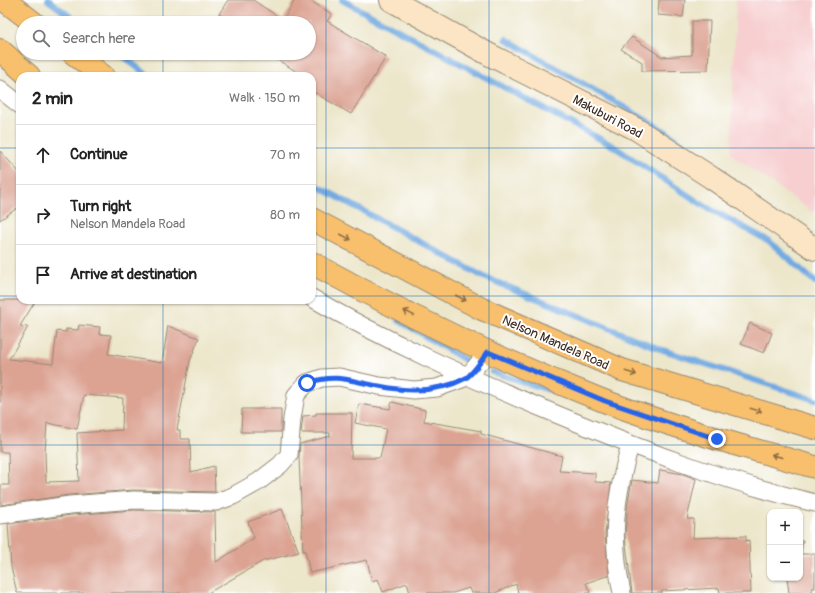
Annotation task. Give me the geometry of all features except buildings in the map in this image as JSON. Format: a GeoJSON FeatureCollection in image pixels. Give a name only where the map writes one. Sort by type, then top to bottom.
{"type":"FeatureCollection","features":[{"type":"Feature","properties":{"kind":"main road"},"geometry":{"type":"LineString","coordinates":[[4,0],[25,16]]}},
{"type":"Feature","properties":{"kind":"main road"},"geometry":{"type":"LineString","coordinates":[[0,50],[25,72]]}},
{"type":"Feature","properties":{"kind":"main road"},"geometry":{"type":"LineString","coordinates":[[82,60],[98,72]]}},
{"type":"Feature","properties":{"kind":"main road","name":"Nelson Mandela Road"},"geometry":{"type":"LineString","coordinates":[[316,220],[482,309],[622,370],[815,428]]}},
{"type":"Feature","properties":{"kind":"main road"},"geometry":{"type":"LineString","coordinates":[[316,265],[357,288],[488,352],[605,401],[717,439],[815,467]]}},
{"type":"Feature","properties":{"kind":"street","name":"Makuburi Road"},"geometry":{"type":"LineString","coordinates":[[391,0],[490,55],[636,129],[712,178],[815,249]]}},
{"type":"Feature","properties":{"kind":"street"},"geometry":{"type":"LineString","coordinates":[[0,89],[16,101]]}},
{"type":"Feature","properties":{"kind":"street"},"geometry":{"type":"LineString","coordinates":[[316,300],[467,377],[630,445],[762,490],[815,503]]}},
{"type":"Feature","properties":{"kind":"street"},"geometry":{"type":"LineString","coordinates":[[0,515],[70,505],[134,500],[216,502],[233,496],[258,482],[280,465],[289,455],[296,395],[307,383],[322,378],[339,377],[379,386],[414,390],[437,388],[467,377],[488,352]]}},
{"type":"Feature","properties":{"kind":"street"},"geometry":{"type":"LineString","coordinates":[[622,593],[617,572],[614,528],[619,486],[630,445]]}},
{"type":"Feature","properties":{"kind":"shaded area"},"geometry":{"type":"Polygon","coordinates":[[[736,0],[815,0],[815,214],[731,154],[736,0]]]}},
{"type":"Feature","properties":{"kind":"waterway"},"geometry":{"type":"LineString","coordinates":[[48,0],[70,16]]}},
{"type":"Feature","properties":{"kind":"waterway"},"geometry":{"type":"LineString","coordinates":[[342,0],[613,146],[706,207],[769,241],[815,282]]}},
{"type":"Feature","properties":{"kind":"waterway"},"geometry":{"type":"LineString","coordinates":[[506,39],[665,131],[720,171]]}},
{"type":"Feature","properties":{"kind":"waterway"},"geometry":{"type":"LineString","coordinates":[[127,60],[144,72]]}},
{"type":"Feature","properties":{"kind":"waterway"},"geometry":{"type":"LineString","coordinates":[[316,185],[484,277],[660,349],[815,400]]}},
{"type":"Feature","properties":{"kind":"waterway"},"geometry":{"type":"LineString","coordinates":[[398,320],[467,361]]}},
{"type":"Feature","properties":{"kind":"waterway"},"geometry":{"type":"LineString","coordinates":[[492,372],[549,390]]}},
{"type":"Feature","properties":{"kind":"route"},"geometry":{"type":"LineString","coordinates":[[307,383],[322,378],[339,377],[379,386],[414,390],[437,388],[467,377],[488,352],[605,401],[717,439]]}}]}
